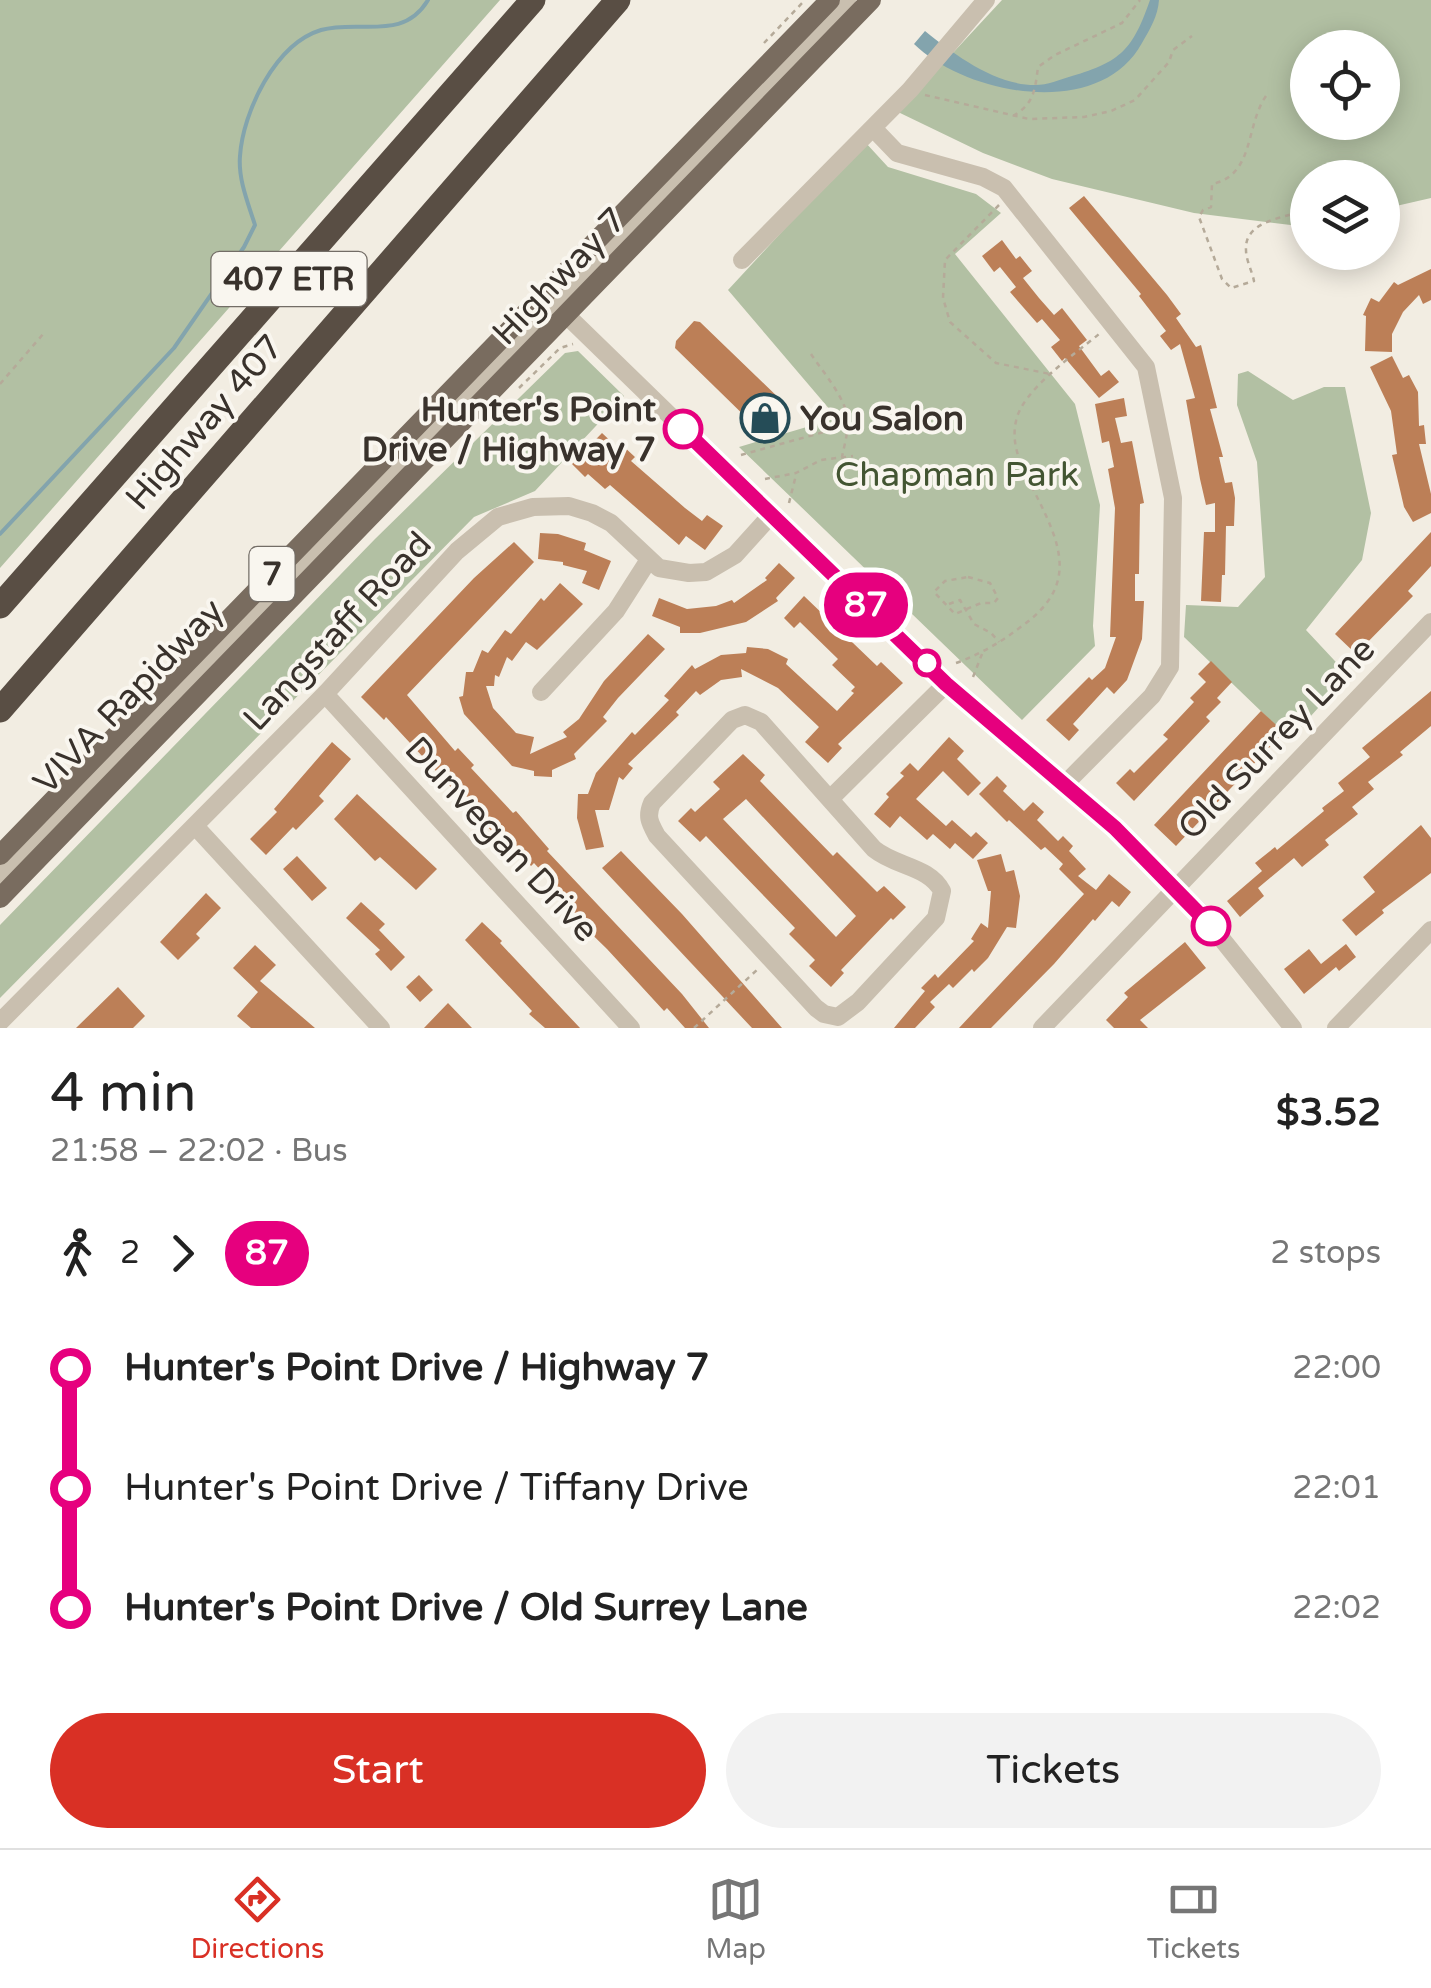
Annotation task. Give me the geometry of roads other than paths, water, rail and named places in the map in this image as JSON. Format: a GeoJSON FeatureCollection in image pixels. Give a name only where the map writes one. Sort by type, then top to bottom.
{"type":"FeatureCollection","features":[{"type":"Feature","properties":{"kind":"highway","name":"Highway 407"},"geometry":{"type":"LineString","coordinates":[[0,606],[533,0]]}},
{"type":"Feature","properties":{"kind":"highway","name":"Highway 407"},"geometry":{"type":"LineString","coordinates":[[0,710],[618,0]]}},
{"type":"Feature","properties":{"kind":"highway"},"geometry":{"type":"LineString","coordinates":[[0,596],[42,556]]}},
{"type":"Feature","properties":{"kind":"main road","name":"Highway 7"},"geometry":{"type":"LineString","coordinates":[[0,898],[555,304],[830,0]]}},
{"type":"Feature","properties":{"kind":"main road","name":"Highway 7"},"geometry":{"type":"LineString","coordinates":[[0,855],[555,304],[871,0]]}},
{"type":"Feature","properties":{"kind":"street","name":"VIVA Rapidway"},"geometry":{"type":"LineString","coordinates":[[0,877],[846,0]]}},
{"type":"Feature","properties":{"kind":"street"},"geometry":{"type":"LineString","coordinates":[[742,260],[910,90],[986,0]]}},
{"type":"Feature","properties":{"kind":"street"},"geometry":{"type":"LineString","coordinates":[[873,128],[897,153],[983,176],[1004,188],[1146,367],[1173,498],[1170,667],[1152,696],[1066,784]]}},
{"type":"Feature","properties":{"kind":"street"},"geometry":{"type":"LineString","coordinates":[[555,304],[946,684],[1066,784],[1201,913],[1293,1028]]}},
{"type":"Feature","properties":{"kind":"street","name":"Langstaff Road"},"geometry":{"type":"LineString","coordinates":[[0,1022],[325,694],[456,551],[482,528],[515,510],[548,504],[592,512],[611,524],[648,561]]}},
{"type":"Feature","properties":{"kind":"street"},"geometry":{"type":"LineString","coordinates":[[541,692],[616,611],[648,561],[669,571],[706,572],[736,556],[772,514]]}},
{"type":"Feature","properties":{"kind":"street","name":"Old Surrey Lane"},"geometry":{"type":"LineString","coordinates":[[1042,1028],[1431,622]]}},
{"type":"Feature","properties":{"kind":"street"},"geometry":{"type":"LineString","coordinates":[[831,798],[946,684]]}},
{"type":"Feature","properties":{"kind":"street","name":"Dunvegan Drive"},"geometry":{"type":"LineString","coordinates":[[325,694],[630,1028]]}},
{"type":"Feature","properties":{"kind":"street"},"geometry":{"type":"LineString","coordinates":[[744,716],[761,722],[831,798],[882,856],[929,875],[942,891],[940,910],[914,942],[848,1012],[838,1017],[816,1008],[657,836],[647,814],[652,803],[732,720],[744,716]]}},
{"type":"Feature","properties":{"kind":"street"},"geometry":{"type":"LineString","coordinates":[[195,826],[382,1028]]}},
{"type":"Feature","properties":{"kind":"street"},"geometry":{"type":"LineString","coordinates":[[1336,1028],[1431,930]]}},
{"type":"Feature","properties":{"kind":"water"},"geometry":{"type":"Polygon","coordinates":[[[1150,0],[1159,0],[1153,22],[1122,67],[1096,83],[1066,91],[1032,92],[966,77],[914,44],[925,31],[962,59],[991,74],[1020,84],[1044,84],[1114,59],[1138,31],[1150,0]]]}},
{"type":"Feature","properties":{"kind":"waterway"},"geometry":{"type":"LineString","coordinates":[[0,534],[174,348],[244,247],[255,225],[241,173],[242,139],[255,100],[276,64],[289,49],[321,30],[393,25],[418,13],[428,0]]}},
{"type":"Feature","properties":{"kind":"place","name":"You Salon"},"geometry":{"type":"Point","coordinates":[765,418]}},
{"type":"Feature","properties":{"kind":"place","name":"Hunter's Point Drive / Highway 7"},"geometry":{"type":"Point","coordinates":[683,429]}},
{"type":"Feature","properties":{"kind":"park label","name":"Chapman Park"},"geometry":{"type":"Point","coordinates":[957,474]}}]}
